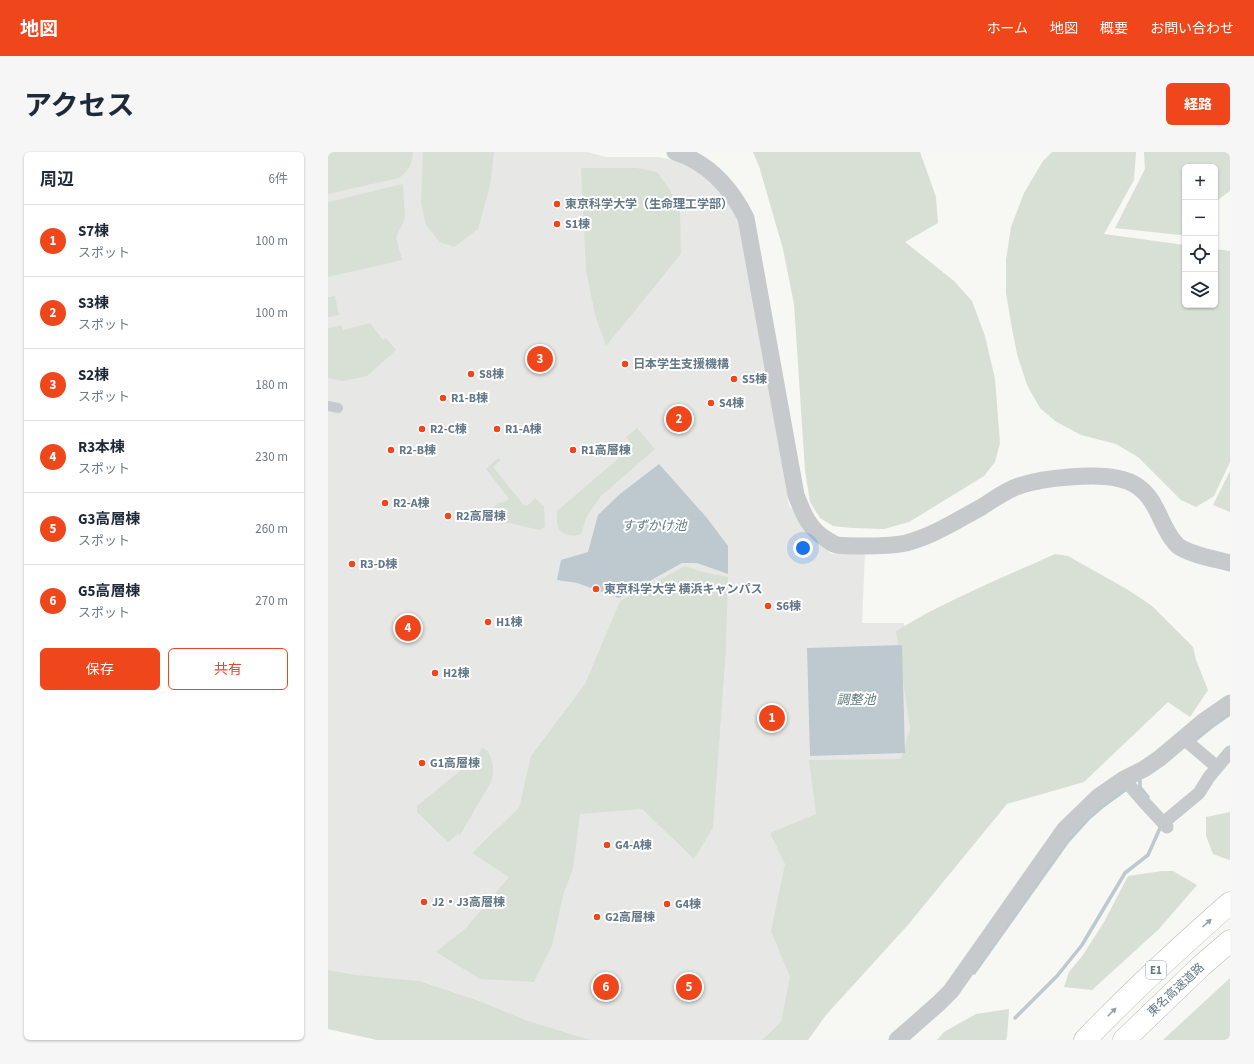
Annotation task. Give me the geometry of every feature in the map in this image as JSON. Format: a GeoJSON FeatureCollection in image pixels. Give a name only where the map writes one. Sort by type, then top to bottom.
{"type":"FeatureCollection","features":[{"type":"Feature","properties":{"kind":"highway","name":"E1"},"geometry":{"type":"LineString","coordinates":[[1085,1040],[1178,949],[1230,903]]}},
{"type":"Feature","properties":{"kind":"highway","name":"東名高速道路"},"geometry":{"type":"LineString","coordinates":[[1124,1040],[1201,966],[1230,941]]}},
{"type":"Feature","properties":{"kind":"street"},"geometry":{"type":"LineString","coordinates":[[675,152],[685,155],[710,170],[730,191],[739,203],[746,218],[796,495],[802,511],[810,525],[821,536],[835,545],[881,546],[906,543],[932,534],[1012,489],[1022,485],[1050,479],[1090,476],[1115,478],[1140,487],[1147,494],[1156,508],[1170,537],[1179,546],[1193,553],[1230,563]]}},
{"type":"Feature","properties":{"kind":"street"},"geometry":{"type":"LineString","coordinates":[[897,1040],[951,991],[1065,829],[1098,797],[1124,779],[1155,762],[1204,721],[1230,703]]}},
{"type":"Feature","properties":{"kind":"street"},"geometry":{"type":"LineString","coordinates":[[1184,739],[1217,767]]}},
{"type":"Feature","properties":{"kind":"street"},"geometry":{"type":"LineString","coordinates":[[1124,779],[1165,825],[1199,793],[1209,777],[1230,752]]}},
{"type":"Feature","properties":{"kind":"shaded area","name":"東京科学大学 横浜キャンパス"},"geometry":{"type":"Polygon","coordinates":[[[328,152],[587,152],[606,157],[659,157],[677,161],[706,176],[732,204],[738,220],[762,336],[789,506],[831,554],[865,552],[862,623],[904,623],[904,660],[913,766],[824,976],[778,1040],[576,1040],[328,976],[328,152]]]}},
{"type":"Feature","properties":{"kind":"shaded area"},"geometry":{"type":"Polygon","coordinates":[[[328,152],[413,152],[409,167],[399,178],[328,194],[328,152]]]}},
{"type":"Feature","properties":{"kind":"shaded area"},"geometry":{"type":"Polygon","coordinates":[[[423,152],[494,152],[490,186],[478,229],[454,247],[440,242],[426,225],[421,203],[423,152]]]}},
{"type":"Feature","properties":{"kind":"shaded area"},"geometry":{"type":"Polygon","coordinates":[[[753,152],[920,152],[936,197],[938,223],[905,242],[954,281],[972,301],[985,336],[995,379],[1000,443],[995,462],[984,476],[909,522],[884,529],[833,526],[820,518],[810,502],[805,470],[794,304],[783,249],[759,166],[753,152]]]}},
{"type":"Feature","properties":{"kind":"shaded area"},"geometry":{"type":"Polygon","coordinates":[[[1052,152],[1136,152],[1134,180],[1104,234],[1182,245],[1182,308],[1218,308],[1218,249],[1230,251],[1230,462],[1214,496],[1196,507],[1181,500],[1138,457],[1116,444],[1081,435],[1055,421],[1040,408],[1027,385],[1017,354],[1011,323],[1006,293],[1006,260],[1011,227],[1024,193],[1043,161],[1052,152]]]}},
{"type":"Feature","properties":{"kind":"shaded area"},"geometry":{"type":"Polygon","coordinates":[[[1144,152],[1230,152],[1230,191],[1218,200],[1218,164],[1182,164],[1182,235],[1115,228],[1145,169],[1144,152]]]}},
{"type":"Feature","properties":{"kind":"shaded area"},"geometry":{"type":"Polygon","coordinates":[[[581,168],[637,168],[657,172],[670,190],[680,210],[681,254],[606,346],[595,315],[586,270],[581,168]]]}},
{"type":"Feature","properties":{"kind":"shaded area"},"geometry":{"type":"Polygon","coordinates":[[[403,184],[405,218],[396,238],[402,260],[328,277],[328,202],[403,184]]]}},
{"type":"Feature","properties":{"kind":"shaded area"},"geometry":{"type":"Polygon","coordinates":[[[335,296],[339,315],[328,317],[328,297],[335,296]]]}},
{"type":"Feature","properties":{"kind":"shaded area"},"geometry":{"type":"Polygon","coordinates":[[[370,323],[383,340],[386,338],[396,350],[367,376],[344,381],[328,378],[328,328],[341,325],[343,330],[370,323]]]}},
{"type":"Feature","properties":{"kind":"shaded area"},"geometry":{"type":"Polygon","coordinates":[[[637,428],[655,449],[601,496],[587,516],[581,534],[571,536],[564,534],[558,526],[557,511],[633,446],[626,437],[637,428]]]}},
{"type":"Feature","properties":{"kind":"shaded area"},"geometry":{"type":"Polygon","coordinates":[[[498,458],[501,460],[493,467],[523,504],[527,506],[535,498],[544,506],[545,527],[539,530],[510,523],[500,524],[497,520],[504,513],[502,509],[493,512],[491,510],[498,503],[509,499],[486,469],[498,458]]]}},
{"type":"Feature","properties":{"kind":"shaded area"},"geometry":{"type":"Polygon","coordinates":[[[1230,471],[1230,512],[1213,505],[1230,471]]]}},
{"type":"Feature","properties":{"kind":"shaded area"},"geometry":{"type":"Polygon","coordinates":[[[1055,554],[1068,556],[1130,591],[1152,606],[1193,647],[1196,660],[1208,690],[1190,717],[1168,702],[1084,782],[1007,804],[907,926],[826,1015],[808,1040],[762,1040],[781,1022],[790,977],[771,931],[785,864],[770,833],[816,814],[809,760],[901,759],[910,729],[896,631],[954,599],[1055,554]]]}},
{"type":"Feature","properties":{"kind":"shaded area"},"geometry":{"type":"Polygon","coordinates":[[[685,566],[702,572],[728,577],[726,648],[713,828],[694,859],[642,809],[580,814],[573,869],[563,895],[552,946],[534,982],[480,979],[436,952],[465,929],[509,877],[472,853],[519,808],[531,756],[585,684],[620,601],[685,566]]]}},
{"type":"Feature","properties":{"kind":"shaded area"},"geometry":{"type":"Polygon","coordinates":[[[482,748],[487,750],[492,761],[493,773],[491,782],[460,835],[458,834],[448,842],[417,812],[417,806],[477,757],[482,748]]]}},
{"type":"Feature","properties":{"kind":"shaded area"},"geometry":{"type":"Polygon","coordinates":[[[1230,812],[1229,860],[1213,854],[1206,836],[1206,817],[1230,812]]]}},
{"type":"Feature","properties":{"kind":"shaded area"},"geometry":{"type":"Polygon","coordinates":[[[1162,871],[1173,871],[1197,885],[1159,929],[1092,990],[1064,987],[1069,972],[1083,955],[1104,922],[1128,876],[1162,871]]]}},
{"type":"Feature","properties":{"kind":"shaded area"},"geometry":{"type":"Polygon","coordinates":[[[328,970],[355,975],[419,981],[479,1001],[528,1021],[590,1040],[377,1040],[328,1029],[328,970]]]}},
{"type":"Feature","properties":{"kind":"shaded area"},"geometry":{"type":"Polygon","coordinates":[[[1230,978],[1230,1040],[1163,1040],[1164,1039],[1230,978]]]}},
{"type":"Feature","properties":{"kind":"shaded area"},"geometry":{"type":"Polygon","coordinates":[[[1009,1009],[1006,1040],[937,1040],[944,1032],[976,1014],[1009,1009]]]}},
{"type":"Feature","properties":{"kind":"water","name":"すずかけ池"},"geometry":{"type":"Polygon","coordinates":[[[659,464],[707,518],[728,546],[728,574],[697,563],[682,563],[619,598],[577,583],[557,580],[561,560],[588,552],[598,515],[620,494],[659,464]]]}},
{"type":"Feature","properties":{"kind":"water","name":"調整池"},"geometry":{"type":"Polygon","coordinates":[[[902,645],[905,753],[810,756],[807,648],[902,645]]]}},
{"type":"Feature","properties":{"kind":"waterway"},"geometry":{"type":"LineString","coordinates":[[1193,742],[1230,714]]}},
{"type":"Feature","properties":{"kind":"waterway"},"geometry":{"type":"LineString","coordinates":[[1140,780],[1140,787],[1148,797]]}},
{"type":"Feature","properties":{"kind":"waterway"},"geometry":{"type":"LineString","coordinates":[[974,973],[1068,841],[1088,819],[1125,790]]}},
{"type":"Feature","properties":{"kind":"waterway"},"geometry":{"type":"LineString","coordinates":[[1015,1018],[1057,976],[1082,945],[1125,873],[1148,855],[1160,828]]}},
{"type":"Feature","properties":{"kind":"place","name":"東京科学大学（生命理工学部）"},"geometry":{"type":"Point","coordinates":[557,204]}},
{"type":"Feature","properties":{"kind":"place","name":"S1棟"},"geometry":{"type":"Point","coordinates":[557,224]}},
{"type":"Feature","properties":{"kind":"place","name":"S2棟"},"geometry":{"type":"Point","coordinates":[540,359]}},
{"type":"Feature","properties":{"kind":"place","name":"日本学生支援機構"},"geometry":{"type":"Point","coordinates":[625,364]}},
{"type":"Feature","properties":{"kind":"place","name":"S8棟"},"geometry":{"type":"Point","coordinates":[471,374]}},
{"type":"Feature","properties":{"kind":"place","name":"S5棟"},"geometry":{"type":"Point","coordinates":[734,379]}},
{"type":"Feature","properties":{"kind":"place","name":"R1-B棟"},"geometry":{"type":"Point","coordinates":[443,398]}},
{"type":"Feature","properties":{"kind":"place","name":"S4棟"},"geometry":{"type":"Point","coordinates":[711,403]}},
{"type":"Feature","properties":{"kind":"place","name":"S3棟"},"geometry":{"type":"Point","coordinates":[679,419]}},
{"type":"Feature","properties":{"kind":"place","name":"R2-C棟"},"geometry":{"type":"Point","coordinates":[422,429]}},
{"type":"Feature","properties":{"kind":"place","name":"R1-A棟"},"geometry":{"type":"Point","coordinates":[497,429]}},
{"type":"Feature","properties":{"kind":"place","name":"R2-B棟"},"geometry":{"type":"Point","coordinates":[391,450]}},
{"type":"Feature","properties":{"kind":"place","name":"R1高層棟"},"geometry":{"type":"Point","coordinates":[573,450]}},
{"type":"Feature","properties":{"kind":"place","name":"R2-A棟"},"geometry":{"type":"Point","coordinates":[385,503]}},
{"type":"Feature","properties":{"kind":"place","name":"R2高層棟"},"geometry":{"type":"Point","coordinates":[448,516]}},
{"type":"Feature","properties":{"kind":"place","name":"R3-D棟"},"geometry":{"type":"Point","coordinates":[352,564]}},
{"type":"Feature","properties":{"kind":"place","name":"東京科学大学 横浜キャンパス"},"geometry":{"type":"Point","coordinates":[596,589]}},
{"type":"Feature","properties":{"kind":"place","name":"S6棟"},"geometry":{"type":"Point","coordinates":[768,606]}},
{"type":"Feature","properties":{"kind":"place","name":"H1棟"},"geometry":{"type":"Point","coordinates":[488,622]}},
{"type":"Feature","properties":{"kind":"place","name":"R3本棟"},"geometry":{"type":"Point","coordinates":[408,628]}},
{"type":"Feature","properties":{"kind":"place","name":"H2棟"},"geometry":{"type":"Point","coordinates":[435,673]}},
{"type":"Feature","properties":{"kind":"place","name":"S7棟"},"geometry":{"type":"Point","coordinates":[772,718]}},
{"type":"Feature","properties":{"kind":"place","name":"G1高層棟"},"geometry":{"type":"Point","coordinates":[422,763]}},
{"type":"Feature","properties":{"kind":"place","name":"G4-A棟"},"geometry":{"type":"Point","coordinates":[607,845]}},
{"type":"Feature","properties":{"kind":"place","name":"J2・J3高層棟"},"geometry":{"type":"Point","coordinates":[424,902]}},
{"type":"Feature","properties":{"kind":"place","name":"G4棟"},"geometry":{"type":"Point","coordinates":[667,904]}},
{"type":"Feature","properties":{"kind":"place","name":"G2高層棟"},"geometry":{"type":"Point","coordinates":[597,917]}},
{"type":"Feature","properties":{"kind":"place","name":"G5高層棟"},"geometry":{"type":"Point","coordinates":[606,987]}},
{"type":"Feature","properties":{"kind":"place","name":"G3高層棟"},"geometry":{"type":"Point","coordinates":[689,987]}}]}
